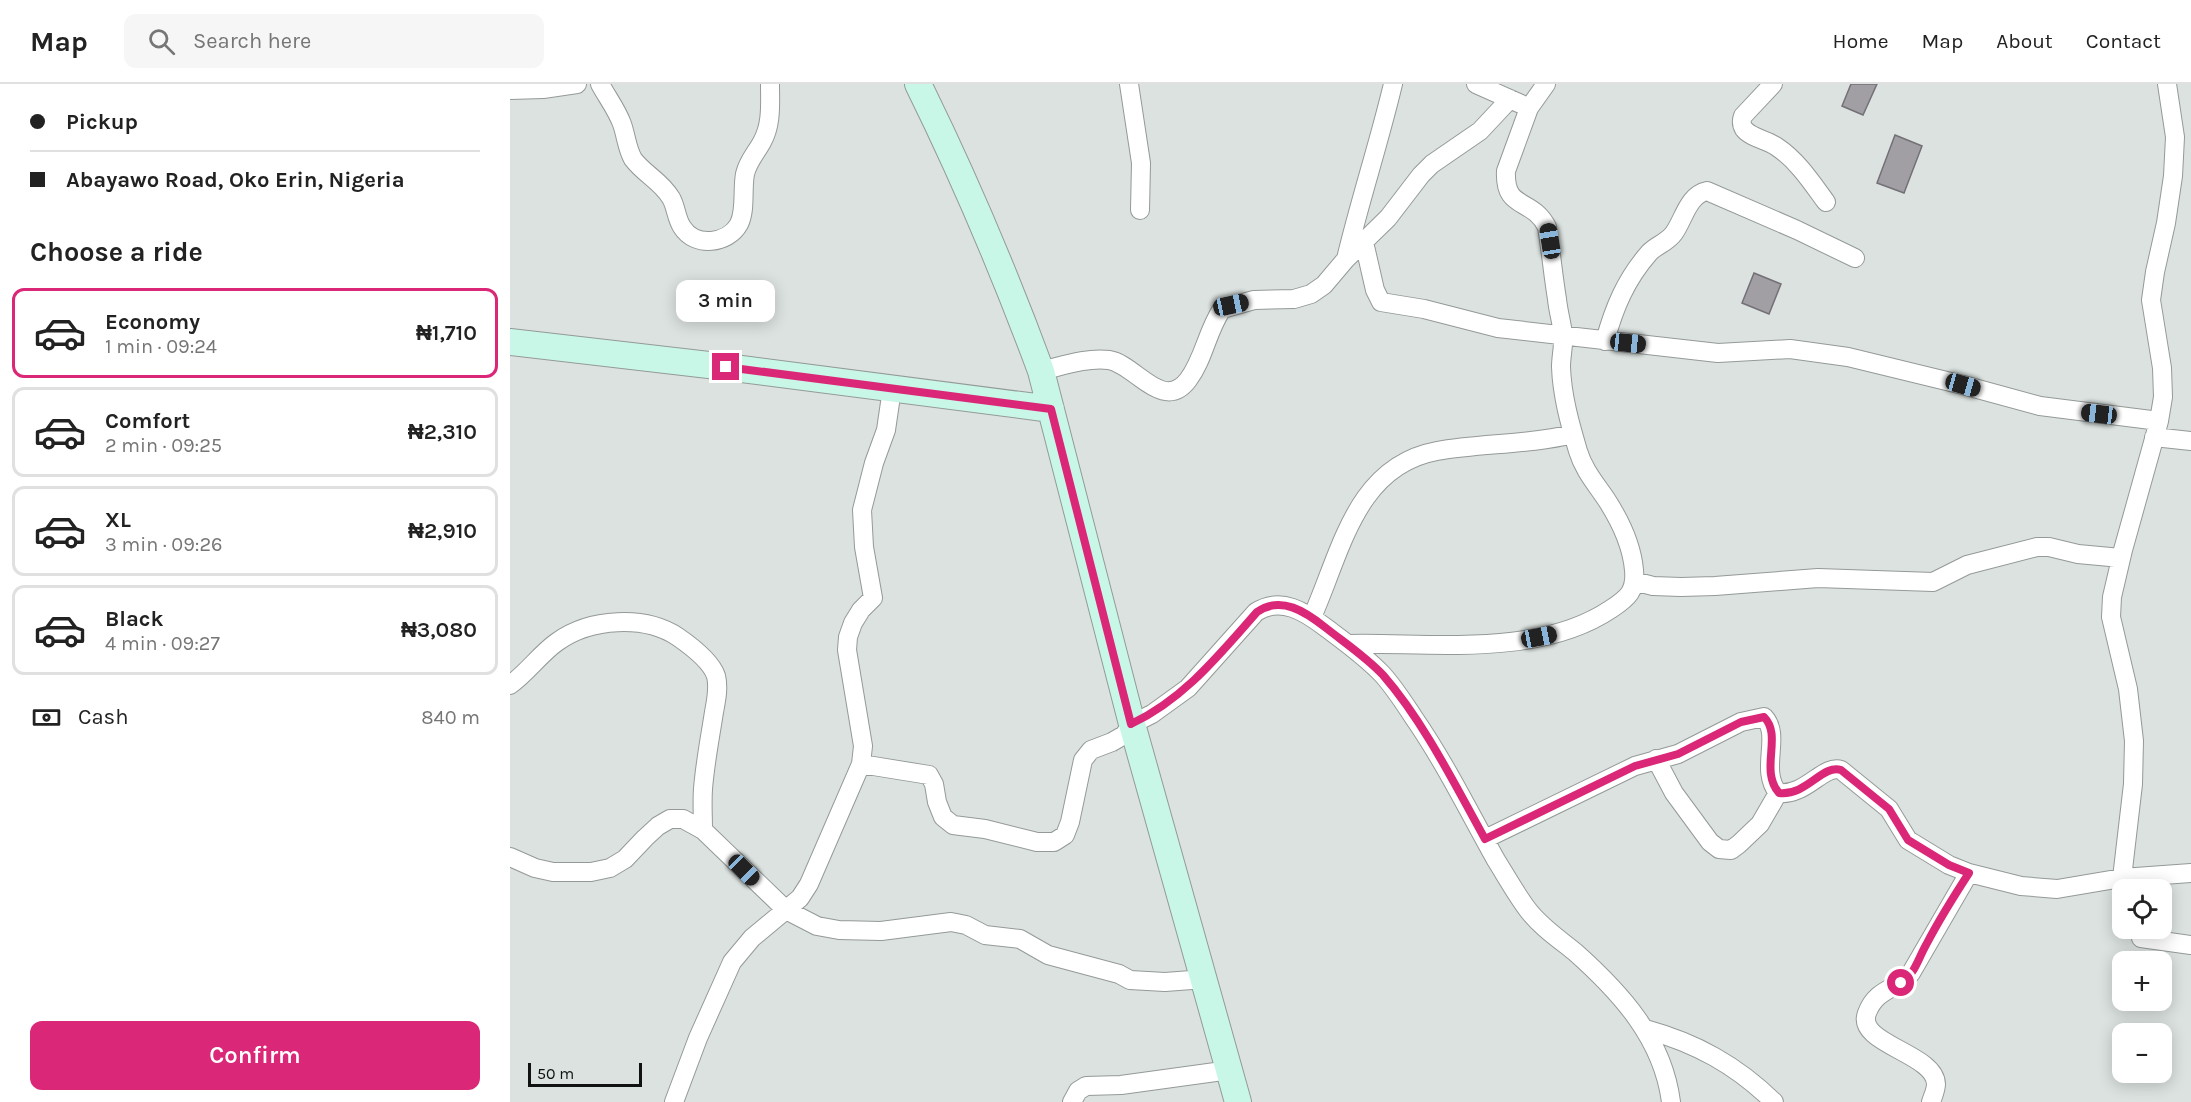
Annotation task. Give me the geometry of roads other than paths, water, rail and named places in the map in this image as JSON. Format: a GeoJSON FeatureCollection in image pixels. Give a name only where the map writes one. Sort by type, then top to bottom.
{"type":"FeatureCollection","features":[{"type":"Feature","properties":{"kind":"street"},"geometry":{"type":"LineString","coordinates":[[510,90],[543,89],[577,84]]}},
{"type":"Feature","properties":{"kind":"street"},"geometry":{"type":"LineString","coordinates":[[600,84],[622,123],[631,156],[642,171],[660,183],[673,200],[682,228],[690,236],[706,242],[724,238],[735,231],[741,221],[745,174],[752,156],[767,131],[771,114],[770,84]]}},
{"type":"Feature","properties":{"kind":"street"},"geometry":{"type":"LineString","coordinates":[[918,84],[950,152],[1041,371],[1131,724],[1238,1102]]}},
{"type":"Feature","properties":{"kind":"street"},"geometry":{"type":"LineString","coordinates":[[1129,84],[1141,164],[1140,210]]}},
{"type":"Feature","properties":{"kind":"street"},"geometry":{"type":"LineString","coordinates":[[1346,259],[1393,84]]}},
{"type":"Feature","properties":{"kind":"street"},"geometry":{"type":"LineString","coordinates":[[1476,84],[1529,108]]}},
{"type":"Feature","properties":{"kind":"street"},"geometry":{"type":"LineString","coordinates":[[1348,644],[1466,645],[1519,640],[1559,633],[1600,616],[1632,592],[1634,567],[1628,542],[1609,502],[1595,485],[1581,460],[1566,407],[1562,368],[1563,334],[1547,226],[1535,210],[1517,202],[1507,191],[1505,181],[1506,171],[1529,108],[1546,84]]}},
{"type":"Feature","properties":{"kind":"street"},"geometry":{"type":"LineString","coordinates":[[1773,84],[1743,116],[1743,126],[1746,131],[1785,153],[1826,202]]}},
{"type":"Feature","properties":{"kind":"street"},"geometry":{"type":"LineString","coordinates":[[2122,878],[2133,784],[2134,741],[2128,689],[2111,617],[2112,597],[2157,429],[2163,397],[2162,368],[2151,300],[2173,176],[2175,137],[2168,84]]}},
{"type":"Feature","properties":{"kind":"street"},"geometry":{"type":"LineString","coordinates":[[1041,371],[1079,362],[1111,360],[1129,369],[1153,388],[1165,391],[1181,388],[1189,378],[1215,319],[1222,309],[1254,300],[1294,299],[1311,294],[1324,285],[1346,259],[1388,218],[1421,174],[1480,131],[1510,99]]}},
{"type":"Feature","properties":{"kind":"street"},"geometry":{"type":"LineString","coordinates":[[1605,340],[1615,306],[1634,272],[1650,251],[1668,241],[1690,202],[1699,193],[1707,191],[1855,258]]}},
{"type":"Feature","properties":{"kind":"street"},"geometry":{"type":"LineString","coordinates":[[1364,242],[1375,290],[1382,302],[1424,309],[1498,328],[1718,353],[1790,349],[1848,357],[2040,406],[2157,429],[2191,441]]}},
{"type":"Feature","properties":{"kind":"street"},"geometry":{"type":"LineString","coordinates":[[510,342],[1051,409]]}},
{"type":"Feature","properties":{"kind":"street"},"geometry":{"type":"LineString","coordinates":[[675,1102],[698,1038],[732,962],[752,939],[800,897],[809,884],[861,764],[863,746],[849,659],[848,637],[861,610],[873,598],[864,547],[862,510],[869,480],[886,430],[892,389]]}},
{"type":"Feature","properties":{"kind":"street"},"geometry":{"type":"LineString","coordinates":[[1312,617],[1325,588],[1336,553],[1351,523],[1366,497],[1387,473],[1412,457],[1438,451],[1531,442],[1573,434]]}},
{"type":"Feature","properties":{"kind":"street"},"geometry":{"type":"LineString","coordinates":[[1634,581],[1653,586],[1681,587],[1771,583],[1818,578],[1933,582],[1967,565],[2037,547],[2121,558]]}},
{"type":"Feature","properties":{"kind":"street"},"geometry":{"type":"LineString","coordinates":[[861,764],[929,775],[934,784],[943,817],[953,825],[985,829],[1037,842],[1054,842],[1065,835],[1070,822],[1083,760],[1091,750],[1124,735],[1131,724],[1152,714],[1188,688],[1257,612],[1266,605],[1280,603],[1312,617],[1348,644],[1381,673],[1398,694],[1455,784],[1528,910],[1547,930],[1594,969],[1645,1029],[1668,1082],[1671,1102]]}},
{"type":"Feature","properties":{"kind":"street"},"geometry":{"type":"LineString","coordinates":[[510,685],[557,642],[572,633],[595,626],[618,622],[641,624],[666,629],[687,643],[706,661],[716,675],[717,694],[702,790],[703,830]]}},
{"type":"Feature","properties":{"kind":"street"},"geometry":{"type":"LineString","coordinates":[[1485,839],[1611,777],[1656,759],[1678,754],[1741,722],[1764,717],[1772,734],[1769,770],[1779,793]]}},
{"type":"Feature","properties":{"kind":"street"},"geometry":{"type":"LineString","coordinates":[[1656,759],[1674,793],[1710,842],[1719,849],[1731,850],[1740,844],[1760,824],[1779,793]]}},
{"type":"Feature","properties":{"kind":"street"},"geometry":{"type":"LineString","coordinates":[[1779,793],[1787,794],[1811,783],[1828,770],[1834,768],[1841,770],[1889,809],[1908,840],[1949,865],[1969,873],[2021,885],[2057,889],[2122,878],[2191,873]]}},
{"type":"Feature","properties":{"kind":"street"},"geometry":{"type":"LineString","coordinates":[[510,857],[535,868],[553,872],[591,872],[610,868],[625,859],[645,838],[670,819],[683,819],[703,830],[786,910],[817,926],[839,930],[881,931],[939,922],[966,925],[985,935],[1020,939],[1048,955],[1067,962],[1119,974],[1130,980],[1166,982],[1204,979]]}},
{"type":"Feature","properties":{"kind":"street"},"geometry":{"type":"LineString","coordinates":[[1931,1102],[1936,1082],[1929,1070],[1916,1059],[1883,1041],[1869,1028],[1866,1020],[1867,1013],[1884,990],[1901,983],[1911,974],[1969,873]]}},
{"type":"Feature","properties":{"kind":"street"},"geometry":{"type":"LineString","coordinates":[[2148,939],[2191,945]]}},
{"type":"Feature","properties":{"kind":"street"},"geometry":{"type":"LineString","coordinates":[[1645,1029],[1676,1037],[1704,1050],[1751,1082],[1774,1102]]}},
{"type":"Feature","properties":{"kind":"street"},"geometry":{"type":"LineString","coordinates":[[1072,1102],[1078,1091],[1086,1086],[1121,1085],[1230,1070]]}}]}
